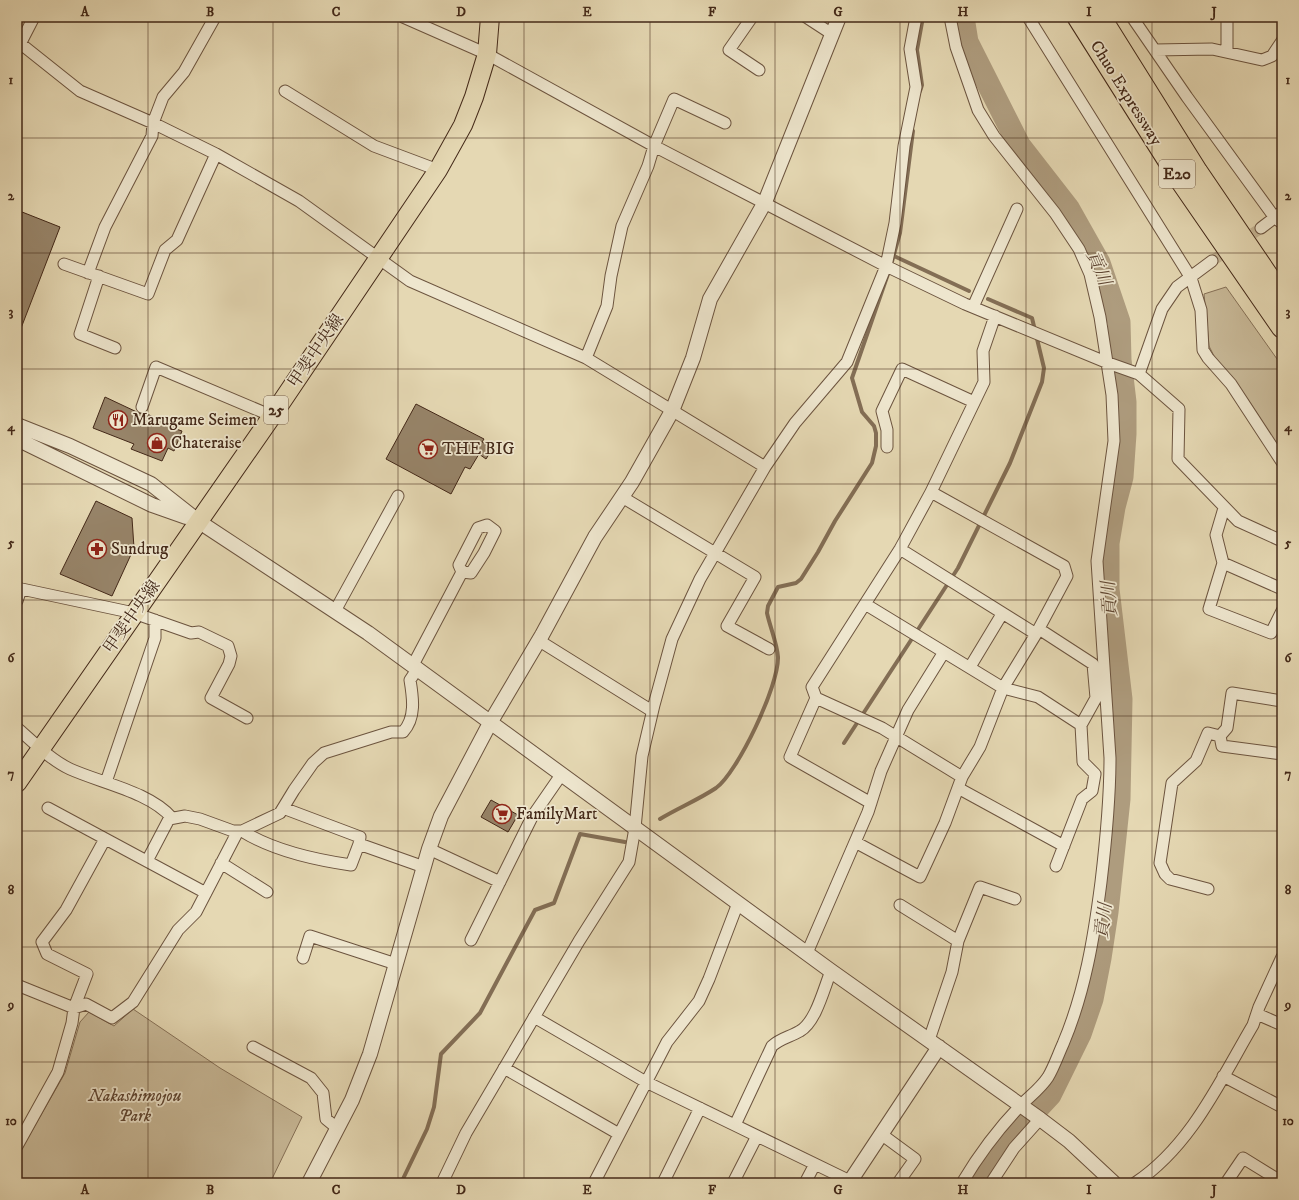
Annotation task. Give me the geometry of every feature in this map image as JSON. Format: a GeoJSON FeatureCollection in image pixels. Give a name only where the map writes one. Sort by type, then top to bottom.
{"type":"FeatureCollection","features":[{"type":"Feature","properties":{"kind":"highway","name":"Chuo Expressway"},"geometry":{"type":"LineString","coordinates":[[1078,17],[1182,182],[1282,327]]}},
{"type":"Feature","properties":{"kind":"highway","name":"Chuo Expressway"},"geometry":{"type":"LineString","coordinates":[[1100,17],[1197,172],[1282,297]]}},
{"type":"Feature","properties":{"kind":"main road","name":"甲斐中央線"},"geometry":{"type":"LineString","coordinates":[[17,783],[272,416],[438,170],[463,125],[487,54],[490,17]]}},
{"type":"Feature","properties":{"kind":"street"},"geometry":{"type":"LineString","coordinates":[[34,17],[19,47],[80,90],[153,123],[216,154],[299,201],[410,281],[586,358],[765,467]]}},
{"type":"Feature","properties":{"kind":"street"},"geometry":{"type":"LineString","coordinates":[[88,273],[105,227],[152,136],[153,123],[163,97],[184,72],[215,17]]}},
{"type":"Feature","properties":{"kind":"street"},"geometry":{"type":"LineString","coordinates":[[404,17],[487,54],[654,146],[765,202],[887,267],[1027,330],[1107,363],[1139,374],[1179,409],[1178,458],[1238,521],[1282,540]]}},
{"type":"Feature","properties":{"kind":"street"},"geometry":{"type":"LineString","coordinates":[[752,17],[730,50],[759,70]]}},
{"type":"Feature","properties":{"kind":"street"},"geometry":{"type":"LineString","coordinates":[[806,17],[832,34]]}},
{"type":"Feature","properties":{"kind":"street"},"geometry":{"type":"LineString","coordinates":[[309,1183],[352,1100],[370,1054],[429,849],[441,816],[490,723],[595,537],[622,497],[672,411],[693,358],[710,299],[765,202],[839,17]]}},
{"type":"Feature","properties":{"kind":"street"},"geometry":{"type":"LineString","coordinates":[[442,1183],[466,1133],[628,862],[635,828],[642,756],[652,712],[672,639],[700,579],[765,467],[795,423],[847,362],[887,267],[895,223],[904,146],[916,87],[910,49],[916,17]]}},
{"type":"Feature","properties":{"kind":"street"},"geometry":{"type":"LineString","coordinates":[[950,17],[956,47],[978,110],[994,136],[1055,213],[1079,249],[1090,274],[1100,317],[1112,395],[1114,441],[1097,561],[1110,758],[1109,819],[1095,925],[1088,965],[1072,1023],[1048,1077],[985,1150],[962,1183]]}},
{"type":"Feature","properties":{"kind":"street"},"geometry":{"type":"LineString","coordinates":[[1028,17],[1190,276],[1201,310],[1203,350],[1208,358],[1231,384],[1282,462]]}},
{"type":"Feature","properties":{"kind":"street"},"geometry":{"type":"LineString","coordinates":[[1133,17],[1155,50],[1280,218],[1261,228]]}},
{"type":"Feature","properties":{"kind":"street"},"geometry":{"type":"LineString","coordinates":[[1227,17],[1227,52]]}},
{"type":"Feature","properties":{"kind":"street"},"geometry":{"type":"LineString","coordinates":[[1155,50],[1212,49],[1262,60],[1272,56],[1282,41]]}},
{"type":"Feature","properties":{"kind":"street"},"geometry":{"type":"LineString","coordinates":[[285,91],[374,146],[438,170]]}},
{"type":"Feature","properties":{"kind":"street"},"geometry":{"type":"LineString","coordinates":[[586,358],[607,306],[611,276],[622,226],[648,166],[654,146],[674,99],[725,123]]}},
{"type":"Feature","properties":{"kind":"street"},"geometry":{"type":"LineString","coordinates":[[64,264],[148,294],[165,250],[177,240],[216,154]]}},
{"type":"Feature","properties":{"kind":"street"},"geometry":{"type":"LineString","coordinates":[[973,307],[1017,209]]}},
{"type":"Feature","properties":{"kind":"street"},"geometry":{"type":"LineString","coordinates":[[1139,374],[1162,309],[1177,287],[1212,261]]}},
{"type":"Feature","properties":{"kind":"street"},"geometry":{"type":"LineString","coordinates":[[99,276],[80,334],[115,348]]}},
{"type":"Feature","properties":{"kind":"street"},"geometry":{"type":"LineString","coordinates":[[871,804],[790,757],[816,698],[812,687],[900,549],[931,492],[984,382],[984,351],[996,316]]}},
{"type":"Feature","properties":{"kind":"street"},"geometry":{"type":"LineString","coordinates":[[142,407],[156,367],[272,416]]}},
{"type":"Feature","properties":{"kind":"street"},"geometry":{"type":"LineString","coordinates":[[887,447],[887,430],[882,411],[902,369],[974,402]]}},
{"type":"Feature","properties":{"kind":"street"},"geometry":{"type":"LineString","coordinates":[[17,424],[70,446],[151,484],[198,521],[335,611],[415,666],[490,723],[831,971],[1040,1119],[1069,1141],[1114,1183]]}},
{"type":"Feature","properties":{"kind":"street"},"geometry":{"type":"LineString","coordinates":[[17,439],[152,505],[198,521]]}},
{"type":"Feature","properties":{"kind":"street"},"geometry":{"type":"LineString","coordinates":[[855,842],[920,877],[945,823],[960,782],[980,748],[1003,688],[1037,632],[1067,576],[1064,566],[931,492]]}},
{"type":"Feature","properties":{"kind":"street"},"geometry":{"type":"LineString","coordinates":[[335,611],[398,496]]}},
{"type":"Feature","properties":{"kind":"street"},"geometry":{"type":"LineString","coordinates":[[622,497],[756,577],[727,626],[768,649]]}},
{"type":"Feature","properties":{"kind":"street"},"geometry":{"type":"LineString","coordinates":[[1224,508],[1216,535],[1223,562],[1209,608],[1271,633],[1282,611]]}},
{"type":"Feature","properties":{"kind":"street"},"geometry":{"type":"LineString","coordinates":[[900,549],[1002,614],[1093,664],[1096,698],[1081,724],[1083,762],[1095,774],[1092,791],[1082,799],[1056,866]]}},
{"type":"Feature","properties":{"kind":"street"},"geometry":{"type":"LineString","coordinates":[[1223,562],[1282,589]]}},
{"type":"Feature","properties":{"kind":"street"},"geometry":{"type":"LineString","coordinates":[[17,985],[74,1008],[86,1004],[112,1018],[133,1002],[178,930],[196,912],[221,863],[240,831],[280,813],[313,763],[324,753],[391,732],[403,732],[406,729],[414,705],[410,680],[415,666],[462,572]]}},
{"type":"Feature","properties":{"kind":"street"},"geometry":{"type":"LineString","coordinates":[[17,601],[19,589],[134,614],[191,633],[198,632],[228,646],[231,656],[229,664],[212,698],[247,718]]}},
{"type":"Feature","properties":{"kind":"street"},"geometry":{"type":"LineString","coordinates":[[865,604],[1003,688],[1038,697],[1081,724]]}},
{"type":"Feature","properties":{"kind":"street"},"geometry":{"type":"LineString","coordinates":[[970,667],[1002,614]]}},
{"type":"Feature","properties":{"kind":"street"},"geometry":{"type":"LineString","coordinates":[[106,782],[155,638],[154,620]]}},
{"type":"Feature","properties":{"kind":"street"},"geometry":{"type":"LineString","coordinates":[[538,640],[652,712]]}},
{"type":"Feature","properties":{"kind":"street"},"geometry":{"type":"LineString","coordinates":[[807,953],[871,804],[881,771],[908,710],[944,652]]}},
{"type":"Feature","properties":{"kind":"street"},"geometry":{"type":"LineString","coordinates":[[1220,736],[1227,728],[1232,693],[1282,701]]}},
{"type":"Feature","properties":{"kind":"street"},"geometry":{"type":"LineString","coordinates":[[816,698],[868,722],[896,737],[960,782],[1064,846]]}},
{"type":"Feature","properties":{"kind":"street"},"geometry":{"type":"LineString","coordinates":[[17,728],[41,749],[70,769],[106,782],[164,808],[172,818]]}},
{"type":"Feature","properties":{"kind":"street"},"geometry":{"type":"LineString","coordinates":[[1208,889],[1170,879],[1165,874],[1160,863],[1172,783],[1196,761],[1208,733],[1220,736]]}},
{"type":"Feature","properties":{"kind":"street"},"geometry":{"type":"LineString","coordinates":[[1220,736],[1222,746],[1282,754]]}},
{"type":"Feature","properties":{"kind":"street"},"geometry":{"type":"LineString","coordinates":[[471,940],[532,817],[562,775]]}},
{"type":"Feature","properties":{"kind":"street"},"geometry":{"type":"LineString","coordinates":[[48,808],[206,893]]}},
{"type":"Feature","properties":{"kind":"street"},"geometry":{"type":"LineString","coordinates":[[147,861],[164,825],[172,818],[185,816],[240,831],[256,840],[324,861],[351,865],[360,837],[283,808]]}},
{"type":"Feature","properties":{"kind":"street"},"geometry":{"type":"LineString","coordinates":[[17,1146],[58,1072],[72,1023],[74,1008],[87,974],[47,954],[42,942],[66,910],[105,839]]}},
{"type":"Feature","properties":{"kind":"street"},"geometry":{"type":"LineString","coordinates":[[359,844],[424,867]]}},
{"type":"Feature","properties":{"kind":"street"},"geometry":{"type":"LineString","coordinates":[[429,849],[500,882]]}},
{"type":"Feature","properties":{"kind":"street"},"geometry":{"type":"LineString","coordinates":[[221,863],[267,892]]}},
{"type":"Feature","properties":{"kind":"street"},"geometry":{"type":"LineString","coordinates":[[534,1017],[646,1082],[849,1182],[881,1134],[934,1044],[958,941],[980,886],[1015,899]]}},
{"type":"Feature","properties":{"kind":"street"},"geometry":{"type":"LineString","coordinates":[[594,1183],[667,1042],[698,1001],[709,979],[738,903]]}},
{"type":"Feature","properties":{"kind":"street"},"geometry":{"type":"LineString","coordinates":[[900,905],[958,941]]}},
{"type":"Feature","properties":{"kind":"street"},"geometry":{"type":"LineString","coordinates":[[303,958],[310,936],[396,964]]}},
{"type":"Feature","properties":{"kind":"street"},"geometry":{"type":"LineString","coordinates":[[1135,1183],[1154,1170],[1171,1154],[1196,1121],[1253,1025],[1282,957]]}},
{"type":"Feature","properties":{"kind":"street"},"geometry":{"type":"LineString","coordinates":[[735,1125],[772,1046],[779,1039],[800,1031],[811,1021],[831,971]]}},
{"type":"Feature","properties":{"kind":"street"},"geometry":{"type":"LineString","coordinates":[[1257,1014],[1282,1025]]}},
{"type":"Feature","properties":{"kind":"street"},"geometry":{"type":"LineString","coordinates":[[253,1047],[311,1078],[323,1093],[326,1120],[337,1128]]}},
{"type":"Feature","properties":{"kind":"street"},"geometry":{"type":"LineString","coordinates":[[504,1068],[619,1134]]}},
{"type":"Feature","properties":{"kind":"street"},"geometry":{"type":"LineString","coordinates":[[1223,1076],[1282,1107]]}},
{"type":"Feature","properties":{"kind":"street"},"geometry":{"type":"LineString","coordinates":[[663,1183],[700,1108]]}},
{"type":"Feature","properties":{"kind":"street"},"geometry":{"type":"LineString","coordinates":[[991,1183],[1014,1148],[1040,1119]]}},
{"type":"Feature","properties":{"kind":"street"},"geometry":{"type":"LineString","coordinates":[[881,1134],[915,1159],[898,1183]]}},
{"type":"Feature","properties":{"kind":"street"},"geometry":{"type":"LineString","coordinates":[[733,1183],[756,1136]]}},
{"type":"Feature","properties":{"kind":"street"},"geometry":{"type":"LineString","coordinates":[[1226,1183],[1243,1158],[1282,1182]]}},
{"type":"Feature","properties":{"kind":"street"},"geometry":{"type":"LineString","coordinates":[[805,1183],[815,1164]]}},
{"type":"Feature","properties":{"kind":"green space"},"geometry":{"type":"Polygon","coordinates":[[[1226,287],[1282,366],[1282,452],[1249,401],[1217,362],[1209,346],[1204,294],[1226,287]]]}},
{"type":"Feature","properties":{"kind":"green space","name":"Nakashimojou Park"},"geometry":{"type":"Polygon","coordinates":[[[133,1009],[220,1068],[302,1117],[270,1183],[17,1183],[17,1157],[65,1073],[80,1022],[89,1012],[114,1026],[133,1009]]]}},
{"type":"Feature","properties":{"kind":"building"},"geometry":{"type":"Polygon","coordinates":[[[17,210],[60,227],[18,336],[17,335],[17,210]]]}},
{"type":"Feature","properties":{"kind":"building"},"geometry":{"type":"Polygon","coordinates":[[[105,397],[139,413],[147,414],[174,426],[173,428],[182,431],[174,451],[168,448],[162,461],[131,449],[134,444],[93,428],[105,397]]]}},
{"type":"Feature","properties":{"kind":"building"},"geometry":{"type":"Polygon","coordinates":[[[416,404],[484,439],[482,442],[493,448],[486,459],[479,454],[470,469],[465,467],[451,494],[386,459],[416,404]]]}},
{"type":"Feature","properties":{"kind":"building"},"geometry":{"type":"Polygon","coordinates":[[[96,501],[132,518],[134,548],[112,596],[60,574],[96,501]]]}},
{"type":"Feature","properties":{"kind":"building"},"geometry":{"type":"Polygon","coordinates":[[[491,800],[518,815],[508,832],[481,817],[491,800]]]}},
{"type":"Feature","properties":{"kind":"waterway"},"geometry":{"type":"LineString","coordinates":[[920,91],[922,85],[917,50],[923,17]]}},
{"type":"Feature","properties":{"kind":"waterway","name":"貢川"},"geometry":{"type":"LineString","coordinates":[[963,17],[967,42],[1019,145],[1068,208],[1099,263],[1119,322],[1120,360],[1125,402],[1125,434],[1122,477],[1114,507],[1108,543],[1108,589],[1121,699],[1119,799],[1107,912],[1100,958],[1092,999],[1080,1034],[1050,1095],[983,1167],[974,1183]]}},
{"type":"Feature","properties":{"kind":"waterway"},"geometry":{"type":"LineString","coordinates":[[891,265],[900,233],[913,131]]}},
{"type":"Feature","properties":{"kind":"waterway"},"geometry":{"type":"LineString","coordinates":[[894,256],[969,291]]}},
{"type":"Feature","properties":{"kind":"waterway"},"geometry":{"type":"LineString","coordinates":[[660,819],[716,788],[725,779],[746,747],[765,707],[777,670],[778,657],[767,613],[768,606],[778,587],[796,583],[801,579],[835,521],[872,463],[876,446],[876,433],[874,426],[862,412],[852,378],[889,271]]}},
{"type":"Feature","properties":{"kind":"waterway"},"geometry":{"type":"LineString","coordinates":[[844,743],[958,568],[1010,463],[1042,382],[1044,368],[1032,318],[988,299]]}},
{"type":"Feature","properties":{"kind":"waterway"},"geometry":{"type":"LineString","coordinates":[[401,1183],[427,1129],[434,1107],[441,1054],[480,1013],[535,910],[554,903],[580,834],[625,842]]}},
{"type":"Feature","properties":{"kind":"tunnel"},"geometry":{"type":"LineString","coordinates":[[1212,261],[1261,228]]}},
{"type":"Feature","properties":{"kind":"place","name":"Marugame Seimen"},"geometry":{"type":"Point","coordinates":[118,420]}},
{"type":"Feature","properties":{"kind":"place","name":"Chateraise"},"geometry":{"type":"Point","coordinates":[157,443]}},
{"type":"Feature","properties":{"kind":"place","name":"THE BIG"},"geometry":{"type":"Point","coordinates":[428,449]}},
{"type":"Feature","properties":{"kind":"place","name":"Sundrug"},"geometry":{"type":"Point","coordinates":[97,549]}},
{"type":"Feature","properties":{"kind":"place","name":"FamilyMart"},"geometry":{"type":"Point","coordinates":[502,814]}}]}
